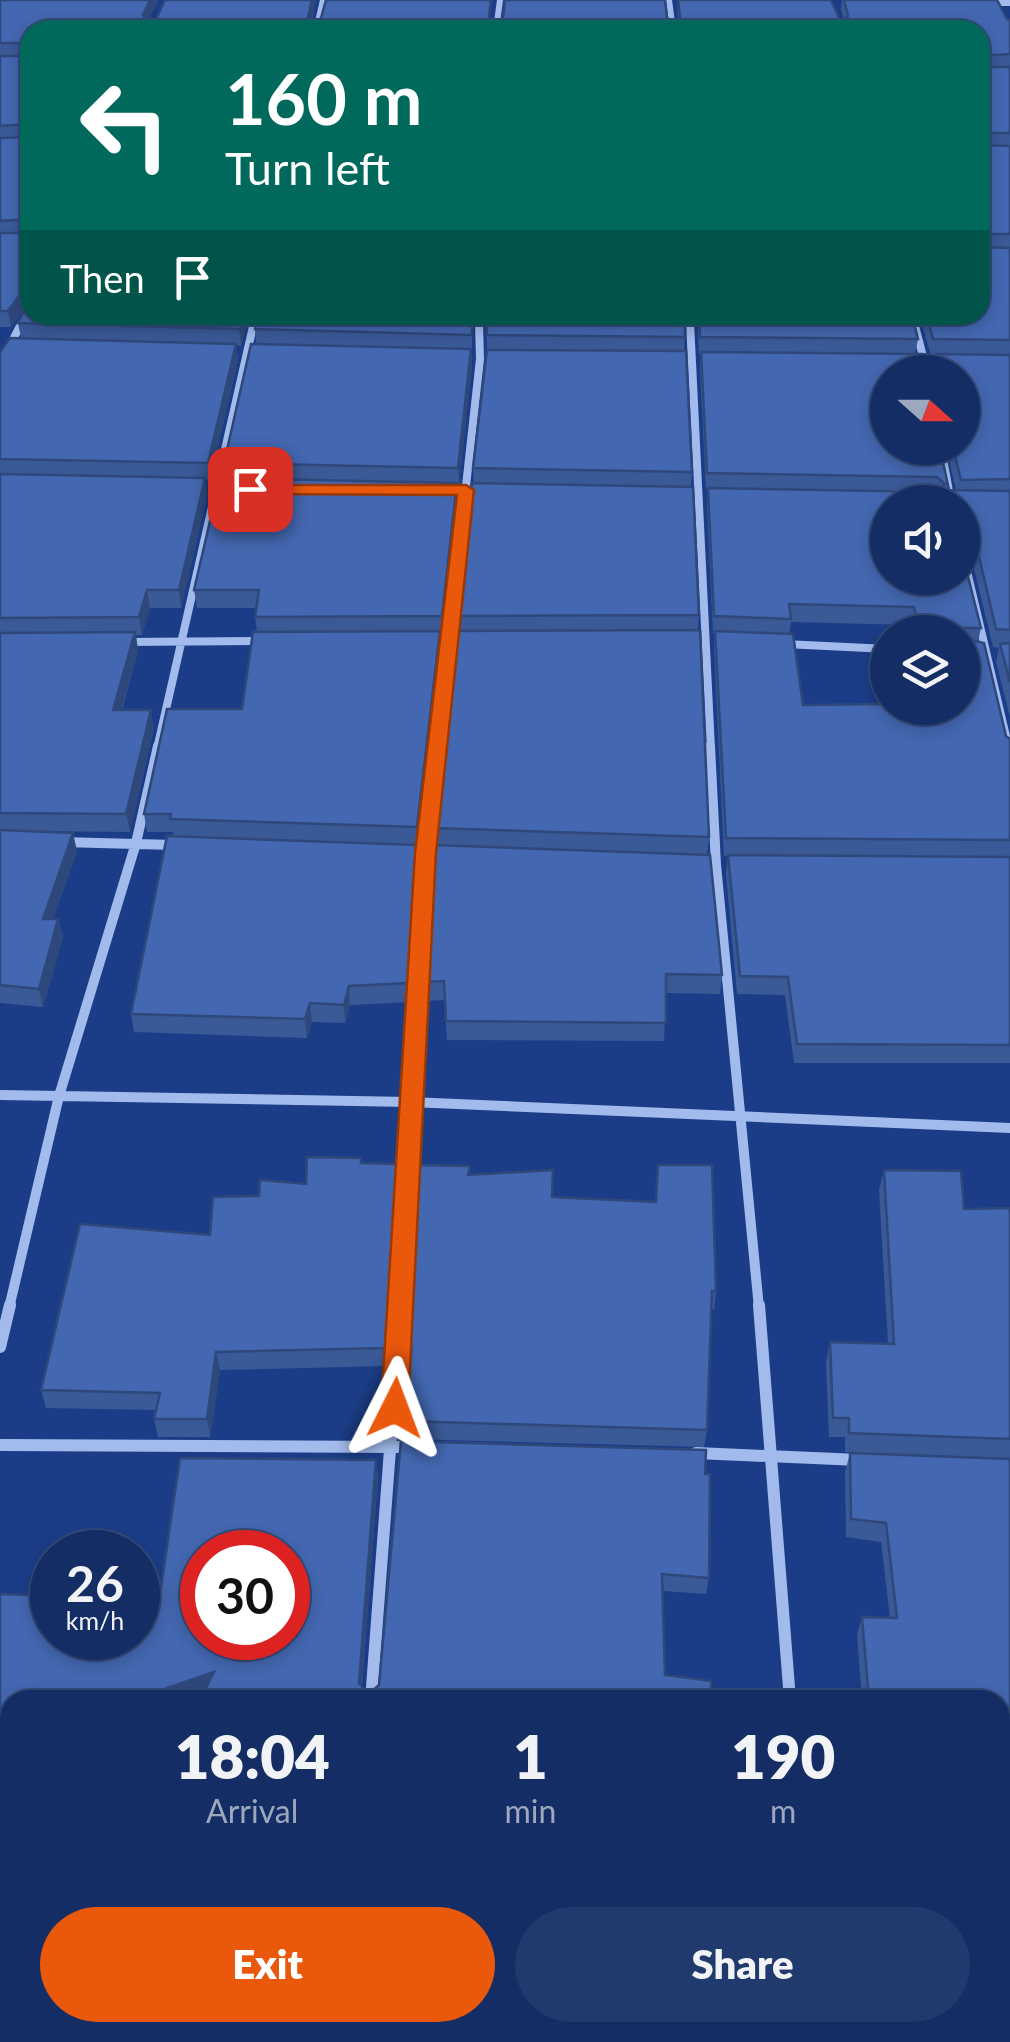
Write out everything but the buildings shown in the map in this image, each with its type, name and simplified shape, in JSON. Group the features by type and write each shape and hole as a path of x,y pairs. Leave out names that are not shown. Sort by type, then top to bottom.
{"street":[{"path":"652,2 688,3"},
{"path":"996,2 1004,17"},
{"path":"979,3 1010,3"},
{"path":"0,365 4,347 20,322"},
{"path":"0,1347 60,1096 136,844 254,325"},
{"path":"373,1690 393,1446 426,853 480,359 479,325"},
{"path":"691,325 716,865 773,1455 789,1690"},
{"path":"915,325 924,355"},
{"path":"4,347 26,348"},
{"path":"230,352 268,353"},
{"path":"461,358 500,359"},
{"path":"674,360 712,360"},
{"path":"195,488 234,488"},
{"path":"447,490 486,490"},
{"path":"680,493 719,494"},
{"path":"976,595 994,654 1010,752"},
{"path":"428,640 467,640"},
{"path":"110,642 277,641"},
{"path":"685,641 723,642"},
{"path":"778,644 870,648"},
{"path":"980,653 994,654"},
{"path":"39,841 194,845"},
{"path":"406,852 445,854"},
{"path":"696,864 736,865"},
{"path":"0,1095 410,1102 1010,1128"},
{"path":"0,1445 412,1447"},
{"path":"678,1453 872,1460"}],"route":[{"path":"250,489 466,490 426,853 395,1408"}]}
